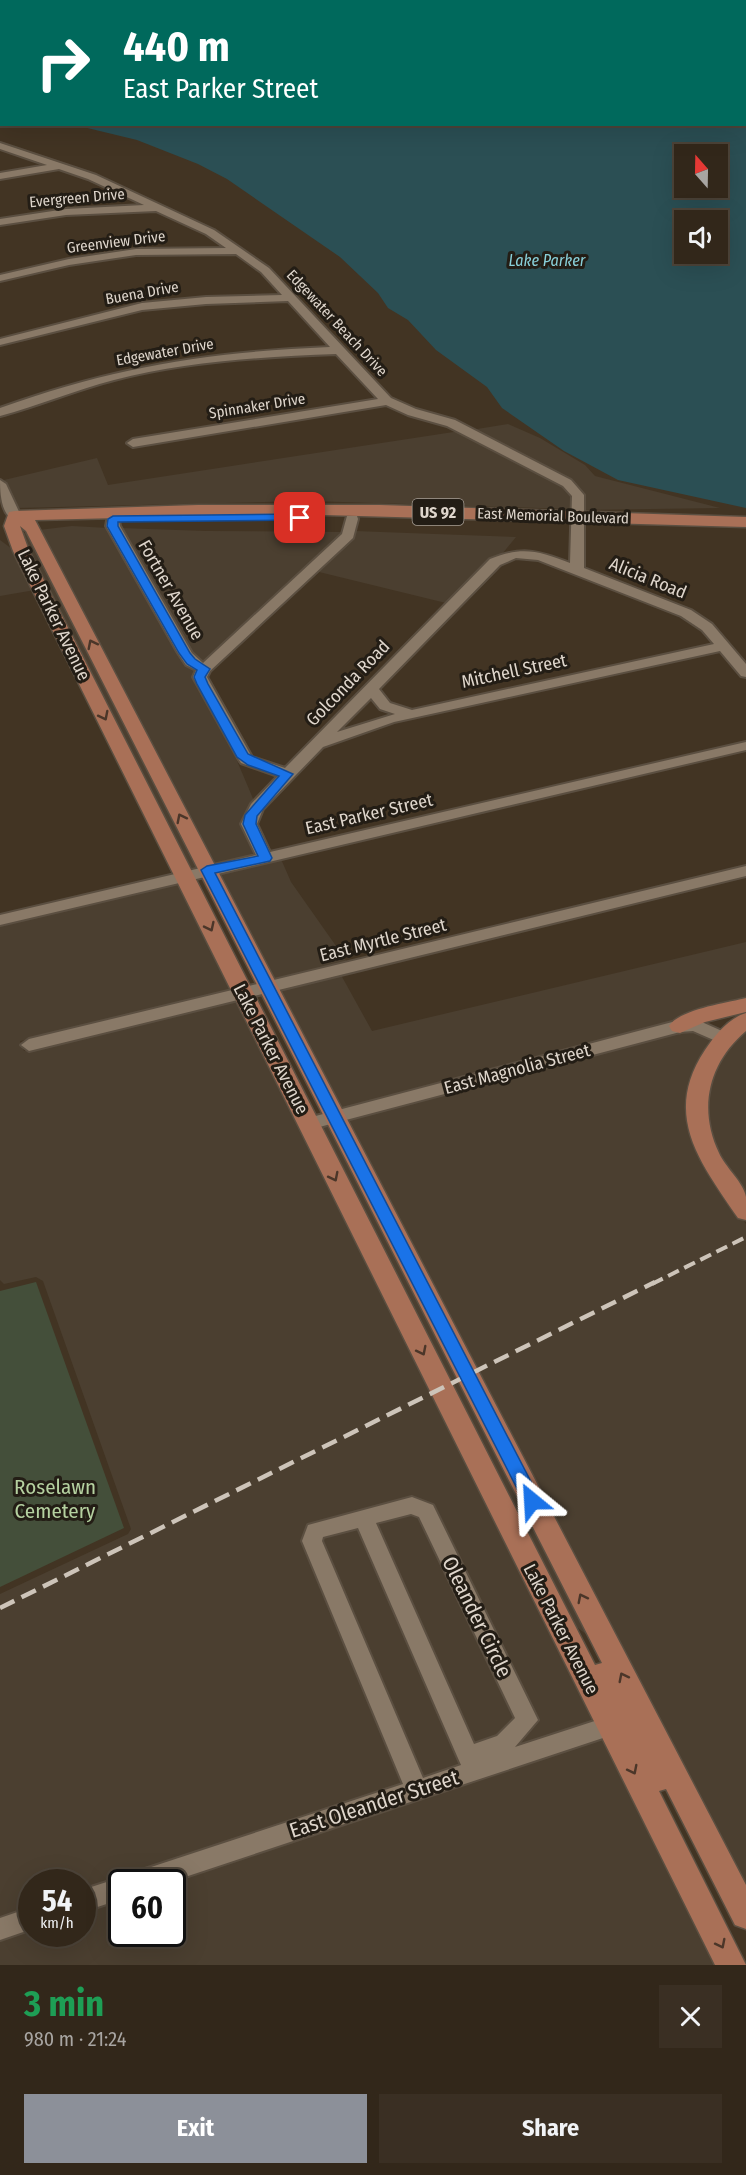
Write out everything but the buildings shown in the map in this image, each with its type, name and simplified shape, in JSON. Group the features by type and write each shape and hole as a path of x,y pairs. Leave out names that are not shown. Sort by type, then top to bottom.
{"main road":[{"name":"East Memorial Boulevard","path":"9,524 239,507 576,521 746,531"},
{"name":"East Memorial Boulevard","path":"9,524 223,517 746,522"},
{"name":"Lake Parker Avenue","path":"9,524 243,994 321,1121 642,1714 746,1916"},
{"name":"Lake Parker Avenue","path":"9,524 207,870 268,988 321,1121 558,1622 731,1965"},
{"path":"680,1026 698,1017 746,1005"},
{"path":"746,1020 724,1039 703,1068 696,1093 695,1109 707,1153 746,1212"},
{"path":"558,1622 585,1644 617,1704 642,1714"},
{"path":"610,1726 627,1731 639,1742 670,1799 706,1839"}],"street":[{"name":"Edgewater Beach Drive","path":"0,146 92,177 210,232 265,270 387,401 412,412 451,423 567,483 578,495 577,570"},
{"path":"0,176 61,166"},
{"name":"Evergreen Drive","path":"0,222 66,212 157,208"},
{"name":"Greenview Drive","path":"0,278 69,262 136,252 238,251"},
{"name":"Buena Drive","path":"0,342 152,304 212,298 292,298"},
{"name":"Edgewater Drive","path":"0,412 62,390 154,368 229,356 340,350"},
{"name":"Spinnaker Drive","path":"133,443 387,401"},
{"path":"0,484 9,524"},
{"name":"Fortner Avenue","path":"113,519 113,526 184,653 191,662 204,669"},
{"path":"287,774 252,763 243,757 200,677 204,669 348,535 352,519"},
{"name":"Alicia Road","path":"514,554 540,556 686,613 707,627 746,673"},
{"name":"Golconda Road","path":"266,858 249,824 251,815 287,774 495,562 514,554"},
{"name":"Mitchell Street","path":"316,744 413,714 722,646"},
{"path":"370,688 385,706 413,714"},
{"name":"East Parker Street","path":"0,920 184,875 746,746"},
{"name":"East Myrtle Street","path":"29,1045 746,871"},
{"name":"East Magnolia Street","path":"321,1121 680,1026 695,1025 724,1039"},
{"name":"Oleander Circle","path":"416,1789 312,1541 315,1531 412,1505 426,1511 527,1720 505,1743 471,1764"},
{"path":"363,1517 471,1764"},
{"name":"East Oleander Street","path":"178,1869 416,1789 471,1764 610,1726"},
{"path":"0,1929 18,1923"}],"shaded area":[{"path":"508,424 540,438 585,465 595,476 720,508 582,510 582,494 572,482 471,430"},
{"path":"460,431 563,485 572,495 571,509 310,501 17,508 4,480 97,458 108,485"},
{"path":"72,526 108,528 197,670 194,678 197,685 232,749 254,801 245,814 243,824 257,855 212,865 39,530"},
{"path":"120,528 343,532 202,663 196,660"},
{"path":"355,531 516,537 502,554 489,560 446,603 315,571"},
{"path":"29,532 199,867 188,869 20,533"},
{"path":"0,540 16,552 35,590 0,596"},
{"path":"281,859 291,882 348,963 272,982 216,873"},
{"path":"181,882 234,991 20,1041 24,1051 239,1001 597,1720 514,1748 534,1727 535,1717 430,1504 409,1497 312,1523 306,1529 304,1539 403,1783 148,1869 108,1869 108,1883 96,1887 96,1869 18,1869 18,1912 0,1918 0,1594 128,1534 131,1529 43,1281 36,1277 4,1284 0,1280 0,925"},
{"path":"746,942 746,999 671,1022 339,1110 277,992 341,975 372,1031"},
{"path":"746,1029 746,1200 721,1162 703,1110 720,1054"},
{"path":"694,1030 714,1040 702,1055 693,1075 707,1166 746,1224 746,1896 344,1121 678,1032"},
{"path":"331,1124 591,1638 565,1618 318,1128"},
{"path":"412,1513 420,1516 516,1718 499,1735 472,1744 374,1522"},
{"path":"358,1527 462,1765 421,1778 321,1541 323,1537"},
{"path":"606,1737 720,1965 0,1965 0,1940 18,1934 18,1947 96,1947 96,1908 108,1903 108,1947 186,1947 186,1877 420,1798 474,1783"}],"green space":[{"name":"Roselawn Cemetery","path":"36,1282 124,1528 0,1587 0,1291"}],"water":[{"name":"Lake Parker","path":"79,126 746,126 746,508 618,480 564,451 502,408 487,387 436,350 408,320 388,308 378,293 340,257 227,179 198,164 137,140"}],"railway":[{"path":"652,1284 746,1237"},
{"path":"0,1608 655,1282"}],"route":[{"path":"300,518 113,519 113,526 184,653 191,662 204,669 200,677 202,684 243,757 252,763 287,774 251,815 249,824 266,858 207,870 532,1501"}]}
